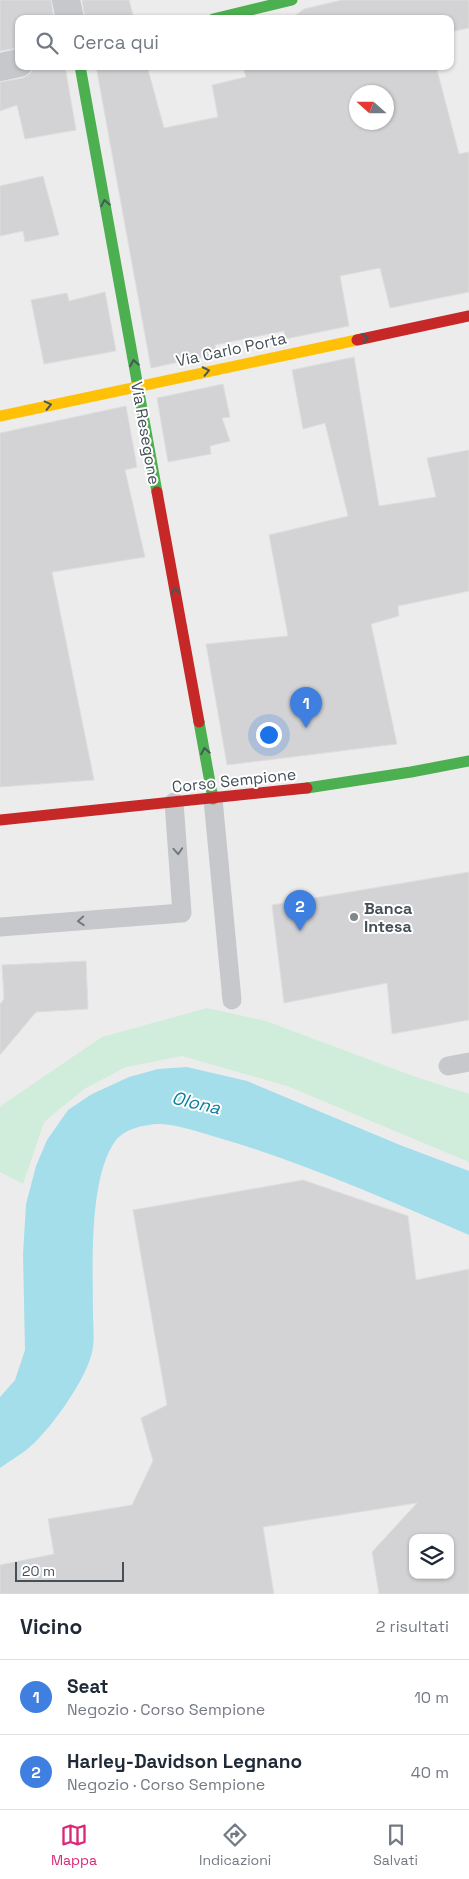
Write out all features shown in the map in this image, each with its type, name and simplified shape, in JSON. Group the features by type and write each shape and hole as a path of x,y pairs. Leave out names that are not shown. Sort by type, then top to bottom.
{"street":[{"path":"66,0 69,15"},
{"path":"230,15 292,0"},
{"path":"0,67 15,64"},
{"name":"Via Resegone","path":"81,70 213,799"},
{"name":"Via Carlo Porta","path":"0,416 138,385 469,316"},
{"name":"Corso Sempione","path":"0,820 300,789 436,768 469,761"}],"lane":[{"path":"213,799 232,1000"},
{"path":"0,927 182,913 174,802"},
{"path":"448,1066 469,1062"}],"green space":[{"path":"207,1008 266,1021 413,1076 469,1094 469,1162 287,1086 182,1056 126,1067 84,1089 44,1122 23,1184 0,1172 0,1107 2,1105 102,1037"}],"water":[{"name":"Olona","path":"187,1067 247,1081 400,1145 469,1171 469,1235 314,1170 219,1138 164,1124 146,1125 129,1130 116,1140 107,1156 96,1199 93,1249 93,1343 89,1363 83,1377 65,1406 44,1433 25,1451 0,1468 0,1397 15,1380 25,1350 23,1254 26,1204 36,1166 47,1140 68,1110 92,1094 129,1077 158,1069"}],"building":[{"path":"0,0 51,0 53,15 15,15 15,49 0,51"},
{"path":"82,0 129,0 133,15 84,15"},
{"path":"342,0 469,0 469,28 454,31 454,15 296,15 304,9"},
{"path":"32,70 66,70 76,130 25,139 17,105 0,111 0,82 23,78 30,74"},
{"path":"97,70 148,70 164,128 218,117 212,85 246,77 244,70 437,70 459,154 469,152 469,292 390,308 380,268 340,276 349,326 285,339 284,331 215,345 217,354 151,368"},
{"path":"43,176 59,235 25,242 23,231 0,236 0,186"},
{"path":"105,292 116,351 44,364 31,300 67,293 69,301"},
{"path":"354,357 379,506 436,497 427,458 469,450 469,591 398,606 399,616 371,624 397,744 227,765 206,644 288,636 269,535 348,516 325,423 303,429 292,370"},
{"path":"223,384 230,417 222,418 230,441 210,446 211,454 168,462 157,398"},
{"path":"126,406 137,467 125,470 145,557 52,572 94,780 0,787 0,433"},
{"path":"469,872 469,1020 392,1034 387,983 284,1003 272,905"},
{"path":"86,961 88,1009 36,1012 0,1055 0,1004 4,999 2,965"},
{"path":"303,1180 408,1216 416,1280 469,1269 469,1594 379,1594 372,1552 417,1503 263,1527 274,1594 0,1594 0,1565 54,1554 48,1519 132,1505 153,1461 141,1418 167,1405 133,1210"}],"traffic: fast":[{"path":"230,15 292,0"},
{"path":"81,70 157,492"},
{"path":"199,722 213,799"},
{"path":"307,788 469,761"}],"traffic: slow":[{"path":"0,416 357,340"}],"traffic: jam":[{"path":"357,340 469,316"},
{"path":"157,492 199,722"},
{"path":"0,820 307,788"}],"place":[{"name":"Seat","path":"306,728"},
{"name":"Banca Intesa","path":"354,917"},
{"name":"Harley-Davidson Legnano","path":"300,931"}]}
